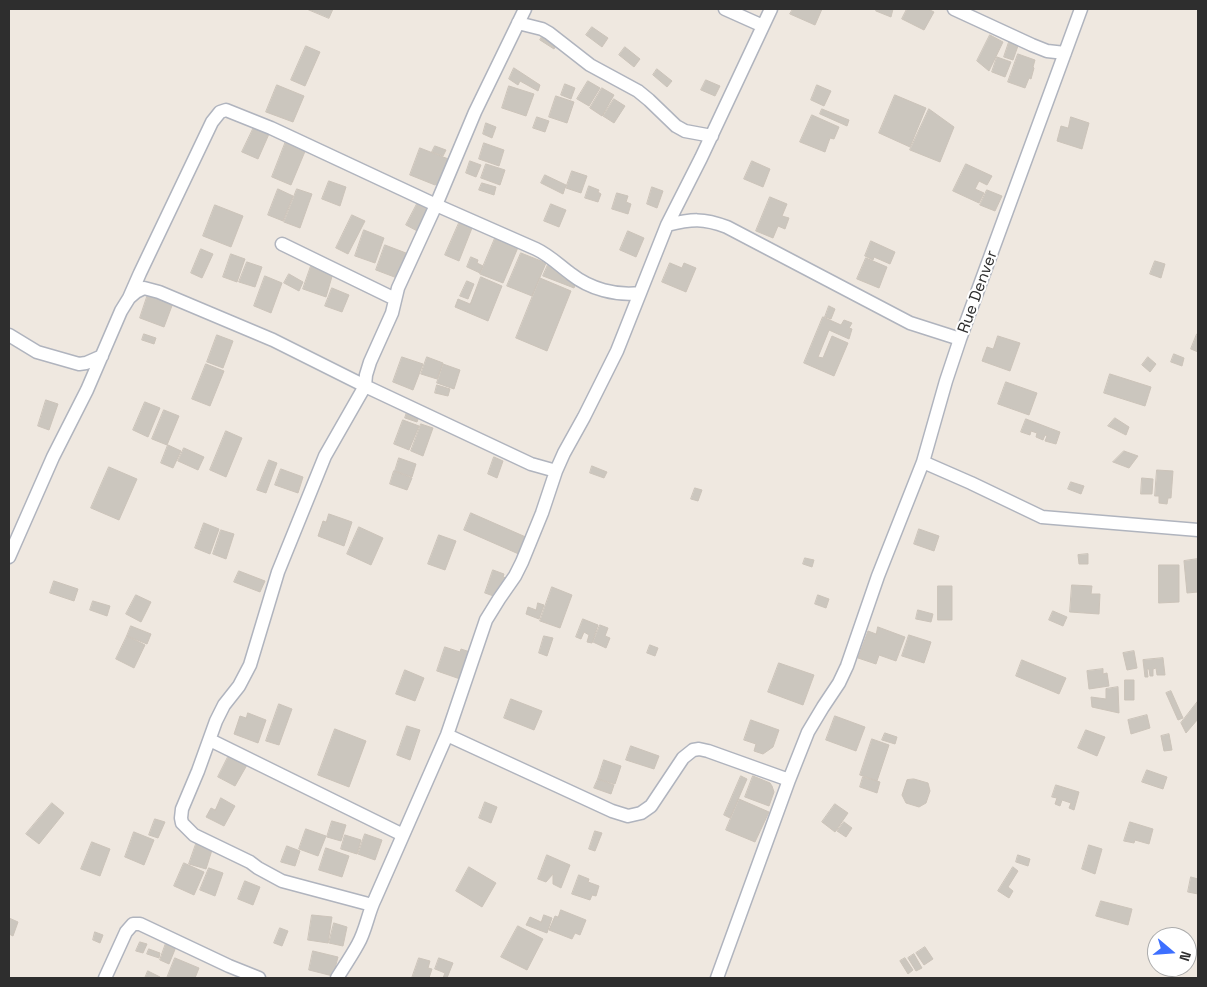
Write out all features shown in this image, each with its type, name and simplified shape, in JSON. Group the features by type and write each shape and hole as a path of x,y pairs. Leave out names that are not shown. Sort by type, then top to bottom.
{"street":[{"path":"372,905 282,881 250,862 194,835 182,823 182,809 216,721 250,665 278,572 325,456 366,386 366,375 370,362 392,313 398,288 436,205 475,112 525,9"},
{"path":"725,9 763,26"},
{"path":"338,978 358,944 372,905 447,735 486,620 522,562 564,452 584,417 616,351 667,225 712,136 772,9"},
{"path":"954,9 1047,51 1065,53"},
{"name":"Rue Denver","path":"717,978 808,732 839,683 847,666 878,576 923,462 960,339 1081,9"},
{"path":"518,23 542,29 590,65 638,91 676,126 685,131 712,136"},
{"path":"9,557 53,457 87,390 121,311 129,298 212,122 220,112 226,110 271,128 544,253 582,282 613,293 640,293"},
{"path":"667,225 697,220 713,222 728,227 910,323 960,339"},
{"path":"282,244 395,299"},
{"path":"129,298 144,288 159,292 273,340 531,464 556,471"},
{"path":"9,335 37,352 79,364 102,356"},
{"path":"923,462 1042,517 1198,530"},
{"path":"447,735 612,812 628,816 641,812 651,806 684,758 693,750 708,750 789,780"},
{"path":"210,740 403,835"},
{"path":"105,978 126,932 136,923 259,978"}],"building":[{"path":"307,9 333,9 329,18"},
{"path":"793,9 822,9 815,25 790,14"},
{"path":"877,9 893,9 891,17 876,11"},
{"path":"907,9 928,9 934,12 924,30 902,19"},
{"path":"592,27 608,38 602,47 586,35"},
{"path":"543,35 557,44 554,49 540,40"},
{"path":"990,35 1003,42 989,71 977,61"},
{"path":"1010,39 1019,43 1013,60 1004,57"},
{"path":"306,46 320,52 305,86 291,80"},
{"path":"625,47 640,59 634,67 619,55"},
{"path":"1018,54 1035,60 1031,79 1029,78 1025,88 1008,82"},
{"path":"997,57 1011,62 1005,77 992,72"},
{"path":"514,68 540,85 538,91 520,81 518,85 509,79"},
{"path":"657,69 672,81 667,87 653,75"},
{"path":"706,80 720,86 715,96 701,90"},
{"path":"588,81 600,88 589,106 577,99"},
{"path":"565,84 575,88 571,99 561,95"},
{"path":"277,85 304,96 293,122 266,112"},
{"path":"817,85 831,91 824,106 811,100"},
{"path":"509,86 534,94 526,116 502,108"},
{"path":"602,88 614,95 602,116 590,108"},
{"path":"895,95 926,108 910,147 879,133"},
{"path":"556,96 574,102 567,123 549,117"},
{"path":"614,99 625,106 614,123 603,116"},
{"path":"822,109 849,120 847,126 820,114"},
{"path":"929,109 954,127 940,162 910,150"},
{"path":"812,115 839,127 834,139 830,138 825,152 800,142"},
{"path":"537,117 549,121 545,132 533,128"},
{"path":"1071,117 1089,123 1082,149 1057,141 1061,126 1068,128"},
{"path":"486,123 496,127 492,138 483,134"},
{"path":"254,127 269,134 258,159 242,152"},
{"path":"286,141 306,149 291,185 272,177"},
{"path":"484,143 504,150 499,166 479,159"},
{"path":"435,146 446,150 443,156 432,152"},
{"path":"420,148 451,160 443,181 435,185 410,175"},
{"path":"470,161 481,165 476,177 466,173"},
{"path":"752,161 770,169 763,187 744,179"},
{"path":"486,164 505,170 500,185 481,178"},
{"path":"966,164 992,176 987,185 979,181 975,189 984,193 979,203 953,191"},
{"path":"572,171 587,176 581,193 566,188"},
{"path":"545,175 566,185 563,194 541,183"},
{"path":"329,181 346,187 340,206 322,199"},
{"path":"482,183 496,187 494,195 479,190"},
{"path":"589,186 599,190 598,192 601,194 598,202 585,198"},
{"path":"652,187 663,191 657,208 647,204"},
{"path":"278,189 293,196 283,221 268,215"},
{"path":"297,189 312,194 300,228 284,222"},
{"path":"987,190 1002,196 995,211 980,205"},
{"path":"617,193 628,196 626,202 631,204 628,214 612,209"},
{"path":"770,197 787,204 782,216 789,218 785,229 778,226 773,238 756,231"},
{"path":"417,204 432,211 421,233 406,225"},
{"path":"551,204 566,210 559,227 544,221"},
{"path":"215,205 243,216 231,247 203,236"},
{"path":"352,215 365,221 348,254 336,248"},
{"path":"459,223 472,228 459,261 445,255"},
{"path":"364,230 384,238 375,263 355,256"},
{"path":"628,231 644,238 636,257 620,250"},
{"path":"496,236 519,245 503,283 480,274"},
{"path":"871,241 895,252 890,264 874,257 873,260 865,256"},
{"path":"385,245 406,253 397,278 376,270"},
{"path":"201,249 213,254 202,278 191,273"},
{"path":"521,253 546,263 532,296 507,286"},
{"path":"231,254 245,259 237,282 223,277"},
{"path":"471,257 478,260 477,263 483,266 480,273 467,267"},
{"path":"866,258 887,267 879,288 857,279"},
{"path":"550,260 580,272 574,288 543,276"},
{"path":"1155,261 1165,264 1161,278 1150,274"},
{"path":"247,262 262,267 255,287 239,282"},
{"path":"670,263 682,268 684,263 696,268 686,292 662,282"},
{"path":"311,266 333,273 326,297 303,289"},
{"path":"289,274 303,282 299,291 284,283"},
{"path":"265,276 282,283 271,313 254,306"},
{"path":"481,277 502,286 488,321 455,307 458,299 470,304"},
{"path":"540,278 571,291 547,351 516,338"},
{"path":"467,281 474,284 468,299 460,296"},
{"path":"332,288 349,295 342,312 325,306"},
{"path":"148,294 173,303 164,327 140,318"},
{"path":"829,306 835,309 831,319 825,317"},
{"path":"823,317 841,325 844,320 852,323 849,328 852,329 849,339 829,330 818,357 823,358 832,336 848,343 834,376 804,363"},
{"path":"144,334 156,338 154,344 142,340"},
{"path":"1198,334 1198,352 1191,349"},
{"path":"217,335 233,341 223,368 207,362"},
{"path":"998,336 1020,343 1010,371 982,361 987,347 993,349"},
{"path":"1174,354 1184,358 1182,366 1171,362"},
{"path":"402,357 423,364 413,390 393,382"},
{"path":"427,357 443,363 437,379 421,374"},
{"path":"1148,357 1156,364 1150,372 1142,365"},
{"path":"206,364 224,371 210,406 192,399"},
{"path":"443,364 460,370 454,389 437,383"},
{"path":"1110,374 1151,387 1145,406 1104,393"},
{"path":"1006,382 1037,393 1029,415 998,404"},
{"path":"437,385 450,389 448,396 435,393"},
{"path":"46,400 58,404 49,430 38,426"},
{"path":"145,402 160,408 148,437 133,430"},
{"path":"408,409 420,414 417,422 405,418"},
{"path":"164,410 179,416 167,445 152,439"},
{"path":"1115,418 1129,427 1126,435 1108,426"},
{"path":"1026,419 1060,432 1056,444 1045,441 1047,436 1045,435 1043,440 1036,437 1037,433 1031,431 1030,435 1021,432"},
{"path":"403,420 419,426 409,450 394,444"},
{"path":"421,424 433,428 423,456 411,451"},
{"path":"226,431 242,438 226,477 210,470"},
{"path":"168,445 181,451 173,468 161,463"},
{"path":"184,448 204,457 198,470 178,461"},
{"path":"1124,451 1138,456 1129,468 1113,462"},
{"path":"494,457 503,461 497,478 488,474"},
{"path":"399,458 416,464 412,477 395,471"},
{"path":"269,460 277,463 266,493 257,490"},
{"path":"592,466 607,472 604,478 590,473"},
{"path":"109,467 137,479 119,520 91,508"},
{"path":"281,469 303,477 298,493 275,485"},
{"path":"1157,470 1173,471 1171,498 1168,498 1167,504 1159,503 1159,496 1155,496"},
{"path":"394,471 412,478 407,490 390,484"},
{"path":"1142,478 1153,479 1152,494 1141,494"},
{"path":"1071,482 1084,486 1081,494 1068,489"},
{"path":"695,488 702,490 698,501 691,499"},
{"path":"471,513 528,538 521,555 464,530"},
{"path":"329,514 352,522 344,546 318,536 323,521 326,522"},
{"path":"204,523 219,529 210,554 195,548"},
{"path":"359,527 383,538 371,565 347,554"},
{"path":"919,529 939,536 934,551 914,544"},
{"path":"221,530 234,534 226,559 213,554"},
{"path":"439,535 456,541 445,570 428,564"},
{"path":"1088,554 1088,564 1079,564 1078,555"},
{"path":"805,558 814,560 812,567 803,564"},
{"path":"1198,559 1198,592 1187,593 1184,561"},
{"path":"1159,565 1179,565 1179,602 1159,603"},
{"path":"493,570 504,574 503,577 509,579 502,599 485,593"},
{"path":"239,571 265,581 260,592 234,582"},
{"path":"54,581 78,589 74,601 50,593"},
{"path":"1072,585 1092,586 1091,594 1100,594 1099,614 1070,612"},
{"path":"938,586 952,586 952,620 938,620"},
{"path":"552,587 572,595 560,628 540,621"},
{"path":"136,595 151,602 141,622 126,614"},
{"path":"818,595 829,599 826,608 815,604"},
{"path":"93,601 110,606 107,616 90,610"},
{"path":"538,603 544,605 539,619 526,614 528,607 536,610"},
{"path":"918,610 933,614 931,622 916,619"},
{"path":"1053,611 1067,617 1063,626 1049,620"},
{"path":"583,619 598,625 592,643 587,642 589,635 584,632 581,639 576,637"},
{"path":"600,625 608,628 605,636 610,638 606,648 593,642"},
{"path":"131,626 151,634 147,644 127,636"},
{"path":"878,627 905,637 896,661 879,655 876,664 858,658 868,631 876,634"},
{"path":"909,635 931,642 924,663 902,656"},
{"path":"127,636 145,645 134,668 116,659"},
{"path":"544,636 553,638 547,656 539,653"},
{"path":"650,645 658,648 655,656 647,653"},
{"path":"445,647 460,652 461,649 473,653 463,680 437,671"},
{"path":"1134,651 1137,668 1127,670 1123,653"},
{"path":"1163,658 1165,675 1157,675 1156,668 1153,669 1153,676 1150,676 1149,669 1147,669 1148,677 1145,677 1143,660"},
{"path":"1022,660 1066,678 1059,694 1016,676"},
{"path":"779,663 814,675 803,705 768,692"},
{"path":"1103,669 1103,674 1107,673 1109,686 1089,689 1087,671"},
{"path":"405,670 424,678 415,701 396,694"},
{"path":"1125,680 1134,680 1134,700 1125,700"},
{"path":"1118,687 1119,713 1092,707 1091,697 1106,699 1106,689"},
{"path":"1171,691 1183,718 1178,720 1166,693"},
{"path":"511,699 542,711 534,730 504,718"},
{"path":"1198,701 1198,719 1186,733 1181,723"},
{"path":"279,704 292,709 279,745 266,741"},
{"path":"248,713 266,720 258,743 234,734 240,716 246,718"},
{"path":"1147,715 1150,728 1131,734 1128,720"},
{"path":"835,716 865,727 856,751 826,740"},
{"path":"751,720 779,730 773,747 763,754 754,751 756,744 744,740"},
{"path":"407,726 420,730 410,760 397,755"},
{"path":"335,729 366,741 349,787 318,775"},
{"path":"1086,730 1105,737 1097,756 1078,748"},
{"path":"885,733 897,737 895,744 882,740"},
{"path":"1169,734 1172,750 1164,751 1161,736"},
{"path":"872,739 889,745 877,781 860,775"},
{"path":"631,746 659,756 654,769 626,760"},
{"path":"229,755 247,765 235,786 218,777"},
{"path":"604,760 621,766 615,784 598,779"},
{"path":"1147,770 1167,777 1163,789 1142,782"},
{"path":"741,776 747,779 730,818 724,815"},
{"path":"753,776 770,783 772,786 774,792 769,806 745,797"},
{"path":"863,777 880,782 877,793 860,787"},
{"path":"598,779 614,785 611,794 594,788"},
{"path":"914,779 928,783 930,791 926,803 919,807 906,803 902,795 907,780"},
{"path":"1056,785 1079,792 1074,810 1069,808 1071,803 1062,800 1060,806 1055,804 1057,798 1052,797"},
{"path":"221,798 235,806 224,826 206,817 211,808 215,810"},
{"path":"739,799 769,812 755,842 726,830"},
{"path":"485,802 497,807 491,823 479,818"},
{"path":"52,803 64,813 39,844 26,834"},
{"path":"835,804 848,813 835,832 822,822"},
{"path":"155,819 165,822 158,838 149,835"},
{"path":"332,821 346,825 341,841 327,837"},
{"path":"844,822 852,828 846,837 837,831"},
{"path":"1130,822 1153,829 1149,844 1135,840 1134,843 1124,841"},
{"path":"306,829 326,836 318,856 299,849"},
{"path":"595,831 602,833 595,851 589,849"},
{"path":"134,832 154,840 144,865 125,857"},
{"path":"365,834 382,840 375,860 358,854"},
{"path":"345,835 361,840 357,854 341,849"},
{"path":"92,842 110,849 100,876 81,869"},
{"path":"196,844 212,850 206,869 189,864"},
{"path":"1089,845 1102,849 1095,874 1082,869"},
{"path":"287,846 300,851 295,866 281,862"},
{"path":"326,848 349,856 342,877 319,870"},
{"path":"547,855 570,865 561,888 553,884 553,874 546,882 538,879"},
{"path":"1018,855 1030,859 1028,866 1016,862"},
{"path":"184,863 204,872 194,895 174,886"},
{"path":"469,867 496,883 482,907 456,891"},
{"path":"1013,867 1018,871 1008,887 1013,891 1009,898 998,891"},
{"path":"209,868 223,873 215,896 200,890"},
{"path":"579,875 589,879 588,882 599,886 596,896 592,895 590,900 572,894"},
{"path":"1191,877 1198,879 1198,894 1188,892"},
{"path":"245,881 260,887 253,905 238,899"},
{"path":"1101,901 1132,909 1128,925 1096,916"},
{"path":"561,910 586,920 580,935 575,933 572,939 549,930 555,916 558,917"},
{"path":"312,915 332,917 328,943 308,940"},
{"path":"544,915 552,918 547,933 526,925 530,917 541,922"},
{"path":"9,918 18,922 13,936 9,934"},
{"path":"334,923 347,927 343,946 329,943"},
{"path":"518,926 543,939 527,970 501,957"},
{"path":"280,928 288,931 282,946 274,943"},
{"path":"95,932 103,935 100,943 93,940"},
{"path":"140,942 147,944 143,953 136,951"},
{"path":"166,943 176,947 169,964 160,960"},
{"path":"925,947 933,959 924,965 916,953"},
{"path":"149,949 160,953 159,958 147,954"},
{"path":"313,951 338,957 333,976 309,970"},
{"path":"914,954 922,968 916,971 908,958"},
{"path":"175,958 199,968 195,978 167,978"},
{"path":"419,958 430,961 428,968 432,969 429,978 412,978"},
{"path":"439,958 453,963 447,978 443,978 445,973 435,969"},
{"path":"905,958 913,970 908,974 900,961"},
{"path":"148,971 160,977 160,978 145,978"}]}
